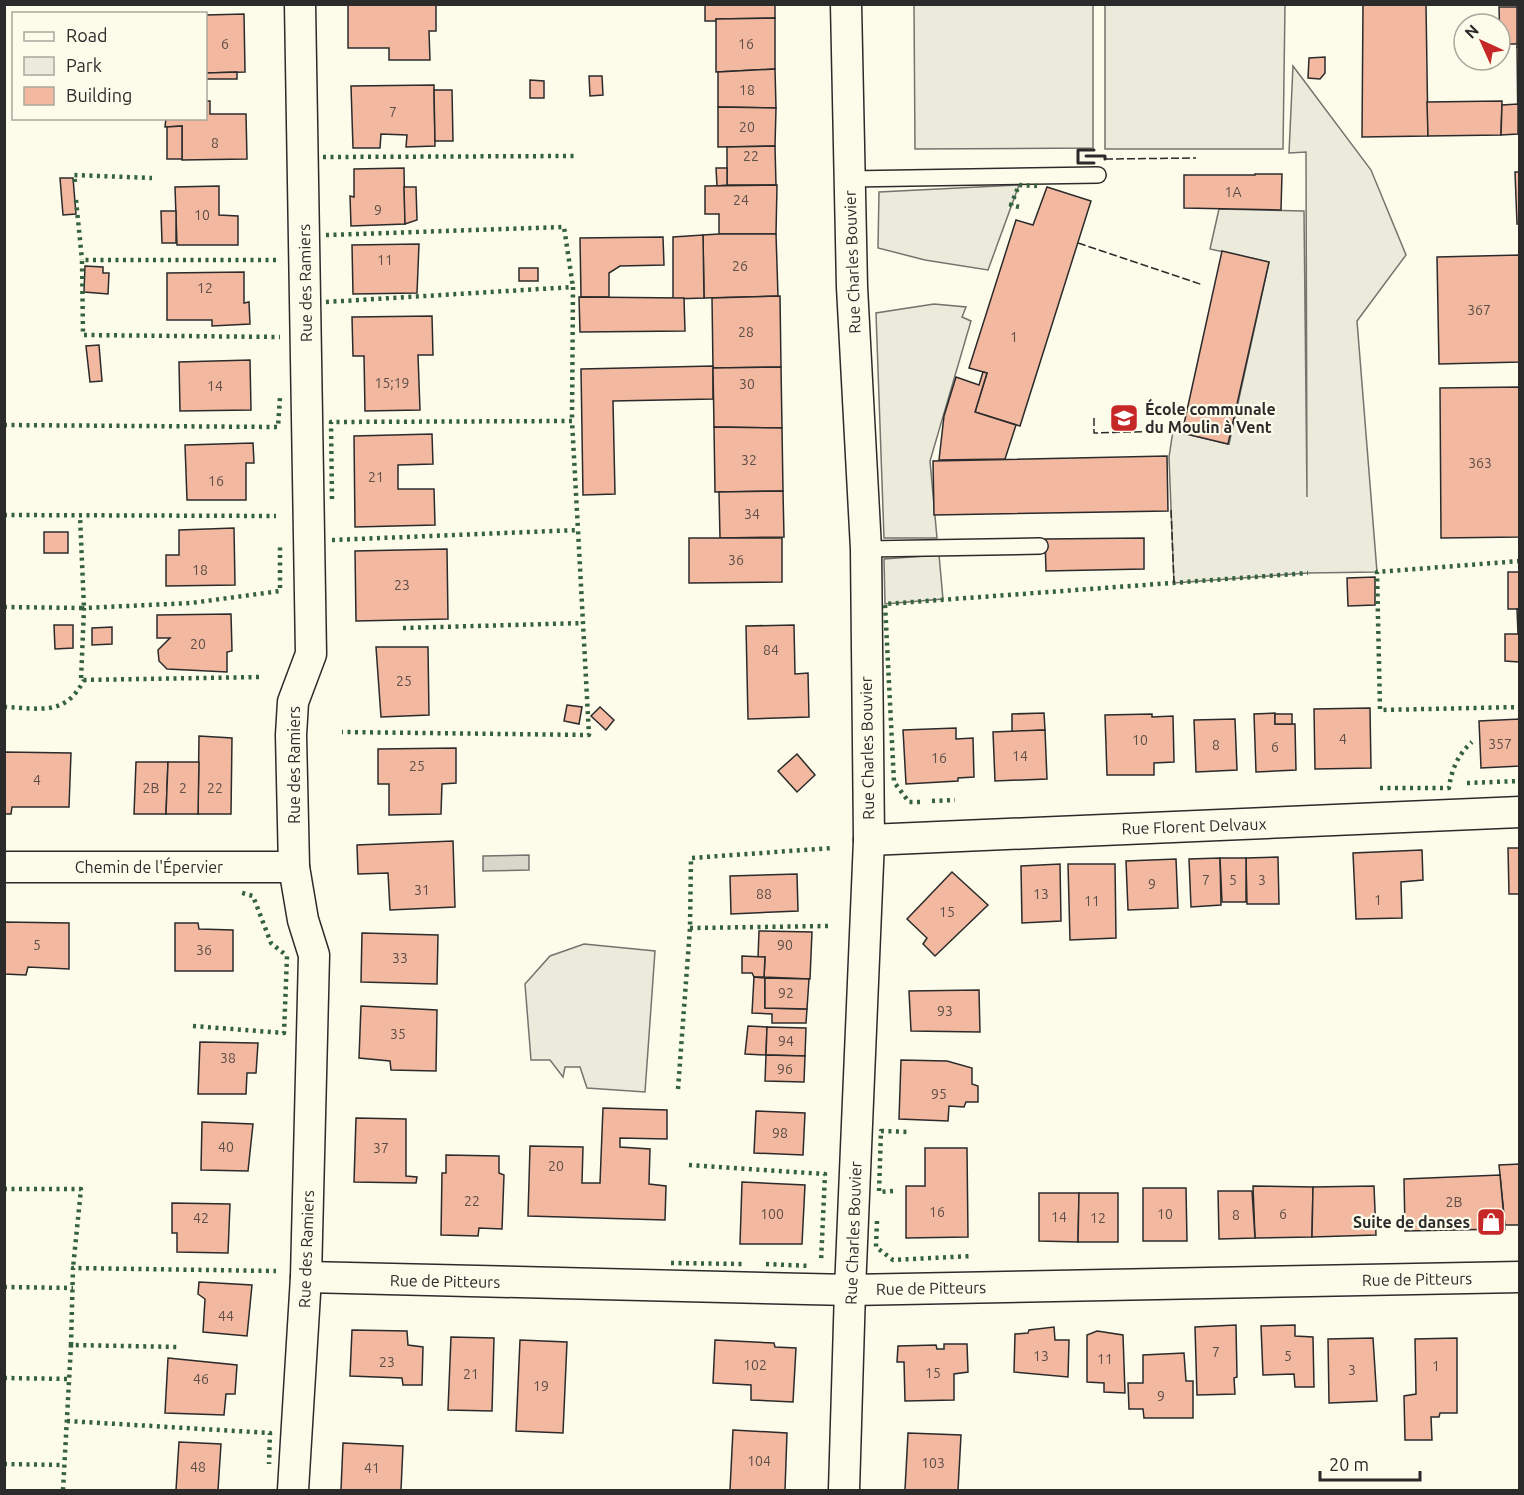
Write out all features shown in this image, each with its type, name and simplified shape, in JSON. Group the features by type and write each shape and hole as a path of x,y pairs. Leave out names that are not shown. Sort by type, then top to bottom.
{"street":[{"name":"Rue des Ramiers","path":"293,1491 306,1277 314,955 303,920 294,867 291,735 293,702 310,654 300,4"},
{"name":"Rue Charles Bouvier","path":"844,1491 869,840 866,549 853,322 846,4"},
{"name":"Rue Florent Delvaux","path":"869,840 1520,812"},
{"name":"Chemin de l'Épervier","path":"4,867 294,867"},
{"name":"Rue de Pitteurs","path":"306,1277 850,1290 1520,1277"}],"lane":[{"path":"849,179 1098,176"},
{"path":"866,549 1040,546"}],"green space":[{"path":"914,5 1093,5 1093,148 915,149"},
{"path":"1105,5 1285,5 1283,149 1105,149"},
{"path":"1293,66 1371,170 1406,255 1357,321 1377,572 1308,573 1174,583 1169,457 1173,431 1229,444 1269,262 1210,249 1219,209 1304,211 1307,497 1306,152 1289,153"},
{"path":"1019,185 988,270 925,260 878,248 879,192"},
{"path":"934,304 966,307 962,317 971,321 930,461 937,538 884,538 876,313"},
{"path":"939,555 943,599 885,604 884,559"},
{"path":"584,944 655,951 645,1092 587,1088 580,1067 565,1067 563,1077 550,1060 531,1060 525,984 550,956"}],"shaded area":[{"path":"529,855 529,870 483,871 483,856"}],"building":[{"path":"348,4 436,4 436,31 429,31 430,60 389,60 389,48 348,48"},
{"path":"705,4 775,4 775,18 705,21"},
{"path":"1363,4 1426,4 1428,136 1362,137"},
{"path":"1517,4 1520,4 1520,47 1517,47"},
{"path":"1499,7 1517,7 1517,44 1512,44 1512,12 1499,12"},
{"path":"244,14 245,72 207,73 207,15"},
{"path":"775,18 775,69 716,72 716,19"},
{"path":"1517,47 1520,47 1520,134 1518,134"},
{"path":"1325,57 1325,73 1320,79 1308,78 1309,58"},
{"path":"775,69 776,108 718,107 718,72"},
{"path":"237,72 237,79 207,79 207,73"},
{"path":"589,76 602,76 603,95 590,96"},
{"path":"530,80 544,81 544,98 530,98"},
{"path":"434,85 435,146 406,147 407,135 381,134 380,148 353,148 351,86"},
{"path":"434,90 452,90 453,141 435,141"},
{"path":"207,101 210,101 210,114 246,114 247,159 182,160 182,126 165,127 166,120 207,120"},
{"path":"1502,101 1501,135 1428,136 1427,102"},
{"path":"1518,104 1518,134 1501,135 1502,105"},
{"path":"718,107 776,108 775,146 718,147"},
{"path":"182,126 182,159 167,159 167,127"},
{"path":"775,146 776,185 727,185 727,147"},
{"path":"404,168 405,224 351,226 350,196 354,197 354,169"},
{"path":"716,168 727,168 727,185 717,186"},
{"path":"1515,172 1520,172 1520,224 1517,224"},
{"path":"1282,174 1281,210 1184,208 1184,175"},
{"path":"60,178 73,178 76,214 63,215"},
{"path":"777,185 776,234 719,234 719,214 705,214 705,186"},
{"path":"219,186 219,215 238,216 238,245 177,245 175,187"},
{"path":"404,187 416,187 417,220 405,224"},
{"path":"1047,187 1091,201 1020,426 975,412 987,373 969,368 1016,220 1033,225"},
{"path":"161,211 176,211 176,243 162,243"},
{"path":"776,234 778,296 704,298 703,235"},
{"path":"703,235 704,298 673,299 673,237"},
{"path":"663,237 664,265 620,266 609,273 609,297 581,297 580,238"},
{"path":"419,244 417,293 353,294 352,245"},
{"path":"1222,251 1269,262 1228,444 1182,433"},
{"path":"1520,255 1520,362 1439,364 1437,257"},
{"path":"85,266 103,267 103,273 109,273 108,294 84,292"},
{"path":"519,268 538,268 538,281 519,281"},
{"path":"244,272 244,303 249,302 250,324 212,326 212,320 167,320 167,273"},
{"path":"780,296 781,367 713,368 712,298"},
{"path":"579,297 684,298 685,331 580,332"},
{"path":"432,316 433,355 418,355 420,410 365,411 364,356 353,356 352,317"},
{"path":"99,345 102,381 90,382 86,346"},
{"path":"250,360 251,410 180,411 179,362"},
{"path":"713,366 713,399 613,401 615,494 583,495 581,369"},
{"path":"781,367 782,428 714,427 713,368"},
{"path":"983,372 987,373 975,412 1016,425 1005,459 939,460 944,416 956,377 979,385"},
{"path":"1520,387 1520,537 1441,538 1440,388"},
{"path":"714,427 782,428 783,491 715,492"},
{"path":"432,434 433,464 398,465 398,489 434,489 435,525 355,527 354,436"},
{"path":"253,443 254,463 246,463 246,500 187,500 185,445"},
{"path":"1167,456 1168,511 934,515 933,461"},
{"path":"783,491 784,537 720,538 719,492"},
{"path":"234,528 235,585 166,586 166,555 179,555 179,530"},
{"path":"44,532 68,532 68,553 44,553"},
{"path":"689,538 782,538 782,582 689,583"},
{"path":"1144,538 1144,569 1046,571 1045,539"},
{"path":"447,549 448,619 356,621 355,551"},
{"path":"1508,572 1520,572 1520,609 1508,609"},
{"path":"1375,577 1375,605 1348,606 1347,578"},
{"path":"1517,609 1520,609 1519,682 1519,662 1505,661 1505,634 1518,634"},
{"path":"231,614 232,651 227,652 227,672 167,669 159,661 158,650 170,638 157,638 157,615"},
{"path":"54,625 73,625 73,648 55,649"},
{"path":"794,625 795,674 808,673 809,717 748,719 746,626"},
{"path":"112,627 112,644 92,645 92,628"},
{"path":"376,647 428,647 429,715 381,717"},
{"path":"567,705 582,707 579,724 564,721"},
{"path":"600,707 614,720 606,730 591,716"},
{"path":"1370,708 1371,768 1315,769 1314,709"},
{"path":"1044,713 1045,730 1012,732 1012,714"},
{"path":"1275,713 1275,724 1295,724 1296,770 1256,772 1254,714"},
{"path":"1152,714 1152,717 1173,716 1174,762 1154,763 1154,775 1107,775 1105,715"},
{"path":"1275,714 1292,714 1292,724 1275,724"},
{"path":"1235,719 1237,770 1196,772 1194,720"},
{"path":"1520,719 1520,766 1481,768 1479,721"},
{"path":"956,728 956,739 973,738 974,777 958,778 958,781 906,784 903,730"},
{"path":"1045,730 1047,779 995,781 993,732"},
{"path":"199,736 232,738 231,814 198,814"},
{"path":"456,748 456,783 442,784 441,814 389,815 389,784 378,784 378,749"},
{"path":"4,752 71,753 69,807 12,807 11,814 4,814"},
{"path":"797,754 815,775 797,792 778,771"},
{"path":"136,762 168,762 166,814 134,814"},
{"path":"168,762 199,762 198,814 166,814"},
{"path":"453,841 455,907 390,910 388,873 358,874 357,845"},
{"path":"1508,848 1520,848 1520,894 1509,894"},
{"path":"1422,850 1423,880 1401,882 1402,918 1356,919 1353,853"},
{"path":"1278,857 1279,904 1247,904 1246,858"},
{"path":"1220,858 1221,905 1191,907 1189,859"},
{"path":"1220,858 1246,858 1246,902 1222,902"},
{"path":"1176,859 1178,908 1128,910 1126,861"},
{"path":"1060,864 1061,921 1022,923 1021,866"},
{"path":"1068,864 1115,864 1116,938 1070,940"},
{"path":"952,872 988,905 935,956 923,944 927,938 907,919"},
{"path":"797,874 798,911 731,914 730,876"},
{"path":"4,922 69,923 69,969 28,967 26,975 4,974"},
{"path":"175,923 198,923 199,929 233,930 233,971 175,971"},
{"path":"759,931 812,932 810,979 764,977 765,957 758,958"},
{"path":"362,933 438,935 437,984 361,982"},
{"path":"742,956 765,957 764,977 742,973"},
{"path":"754,977 765,978 765,1008 807,1009 806,1023 772,1023 772,1014 752,1013"},
{"path":"765,978 809,979 807,1009 765,1008"},
{"path":"979,990 980,1032 911,1031 909,991"},
{"path":"361,1006 437,1010 436,1071 391,1070 390,1061 359,1058"},
{"path":"748,1026 767,1027 766,1055 745,1054"},
{"path":"767,1027 806,1028 805,1056 766,1055"},
{"path":"200,1042 258,1043 256,1073 247,1073 246,1094 198,1094"},
{"path":"766,1055 805,1056 804,1082 765,1081"},
{"path":"901,1060 947,1061 972,1068 972,1084 978,1086 978,1102 966,1102 964,1107 949,1106 948,1121 899,1119"},
{"path":"603,1108 667,1110 667,1139 620,1138 620,1147 650,1149 649,1184 666,1186 665,1220 528,1216 530,1146 583,1147 582,1183 600,1183"},
{"path":"756,1111 805,1113 803,1155 754,1153"},
{"path":"356,1118 406,1119 406,1176 417,1177 416,1183 354,1182"},
{"path":"202,1122 253,1124 248,1171 201,1170"},
{"path":"925,1148 967,1148 968,1237 906,1238 906,1186 925,1186"},
{"path":"446,1155 499,1156 499,1173 504,1175 502,1229 479,1228 478,1236 441,1235 442,1173 446,1173"},
{"path":"1520,1164 1520,1225 1505,1225 1499,1165"},
{"path":"1500,1175 1505,1229 1405,1231 1404,1179"},
{"path":"742,1182 805,1185 802,1244 740,1244"},
{"path":"1253,1186 1313,1187 1312,1237 1255,1238"},
{"path":"1374,1186 1376,1235 1312,1237 1313,1187"},
{"path":"1143,1188 1186,1188 1187,1241 1143,1241"},
{"path":"1218,1191 1252,1191 1255,1238 1219,1239"},
{"path":"1039,1193 1079,1193 1078,1242 1039,1241"},
{"path":"1079,1193 1118,1193 1118,1242 1078,1242"},
{"path":"172,1203 230,1204 228,1253 177,1252 177,1233 172,1233"},
{"path":"199,1282 252,1285 247,1336 203,1332 205,1299 198,1294"},
{"path":"1236,1325 1235,1394 1197,1395 1195,1327"},
{"path":"1295,1325 1295,1336 1313,1337 1314,1387 1295,1387 1294,1374 1263,1375 1261,1326"},
{"path":"1054,1327 1055,1340 1069,1340 1068,1377 1014,1372 1015,1334"},
{"path":"352,1330 407,1331 408,1345 423,1347 422,1385 403,1385 402,1378 350,1376"},
{"path":"1097,1331 1123,1335 1125,1393 1104,1392 1104,1383 1087,1382 1087,1335"},
{"path":"451,1337 494,1338 492,1411 448,1410"},
{"path":"1373,1338 1377,1401 1329,1403 1328,1339"},
{"path":"1457,1338 1457,1413 1440,1413 1439,1417 1431,1417 1432,1440 1405,1440 1404,1396 1416,1394 1415,1339"},
{"path":"520,1340 567,1342 563,1433 516,1431"},
{"path":"715,1340 774,1343 775,1347 796,1348 793,1402 751,1400 751,1385 713,1383"},
{"path":"944,1344 967,1344 968,1372 954,1374 954,1400 905,1401 904,1362 897,1362 898,1346 936,1345 937,1349 944,1349"},
{"path":"1184,1353 1186,1381 1193,1381 1193,1418 1144,1418 1143,1409 1129,1409 1128,1383 1143,1383 1143,1355"},
{"path":"168,1358 237,1365 235,1394 226,1394 224,1415 165,1413"},
{"path":"733,1430 787,1433 785,1490 730,1490"},
{"path":"908,1433 961,1435 958,1490 905,1490"},
{"path":"179,1442 221,1444 218,1490 176,1490"},
{"path":"343,1443 403,1446 401,1490 341,1490"}],"hedge":[{"path":"323,157 574,156"},
{"path":"75,182 74,175 152,178"},
{"path":"1019,207 1011,205 1019,185 1037,186"},
{"path":"76,200 82,260"},
{"path":"326,235 564,227 573,287"},
{"path":"276,260 82,260 83,335 280,337"},
{"path":"326,302 573,287 572,421"},
{"path":"4,425 278,427 280,397"},
{"path":"332,499 331,422 572,421 578,530"},
{"path":"4,515 276,516"},
{"path":"4,607 84,608 80,516"},
{"path":"332,540 578,530 589,735 342,732"},
{"path":"259,677 81,680 84,608 191,603 280,591 280,545"},
{"path":"1520,561 1377,572 1380,710 1520,707"},
{"path":"920,802 909,802 894,782 885,604 1308,573"},
{"path":"403,628 583,623"},
{"path":"4,707 40,709 60,705 77,692 84,680"},
{"path":"1380,788 1449,788 1456,763 1472,742"},
{"path":"1467,783 1520,781"},
{"path":"932,801 955,800"},
{"path":"678,1089 690,928 691,858 832,848"},
{"path":"193,1026 284,1033 287,956 271,943 253,896 239,892"},
{"path":"690,928 828,926"},
{"path":"893,1191 879,1192 881,1131 910,1132"},
{"path":"689,1165 825,1174 821,1262"},
{"path":"4,1189 81,1189 73,1268"},
{"path":"877,1221 876,1247 893,1260 971,1256"},
{"path":"671,1263 743,1264"},
{"path":"766,1264 810,1266"},
{"path":"71,1345 73,1268 276,1271"},
{"path":"4,1287 73,1288"},
{"path":"63,1490 71,1345 179,1347"},
{"path":"4,1378 69,1379"},
{"path":"67,1421 270,1433 269,1464"},
{"path":"4,1464 64,1465"}],"fence":[{"path":"1105,159 1196,158"},
{"path":"1078,243 1203,285"},
{"path":"1094,418 1094,433 1173,431"},
{"path":"1171,510 1174,583"}],"wall":[{"path":"1094,150 1078,150 1078,163 1094,163"},
{"path":"1086,156 1105,156 1105,159"}],"place":[{"name":"École communale du Moulin à Vent","path":"1124,418"},
{"name":"Suite de danses","path":"1491,1222"}]}
